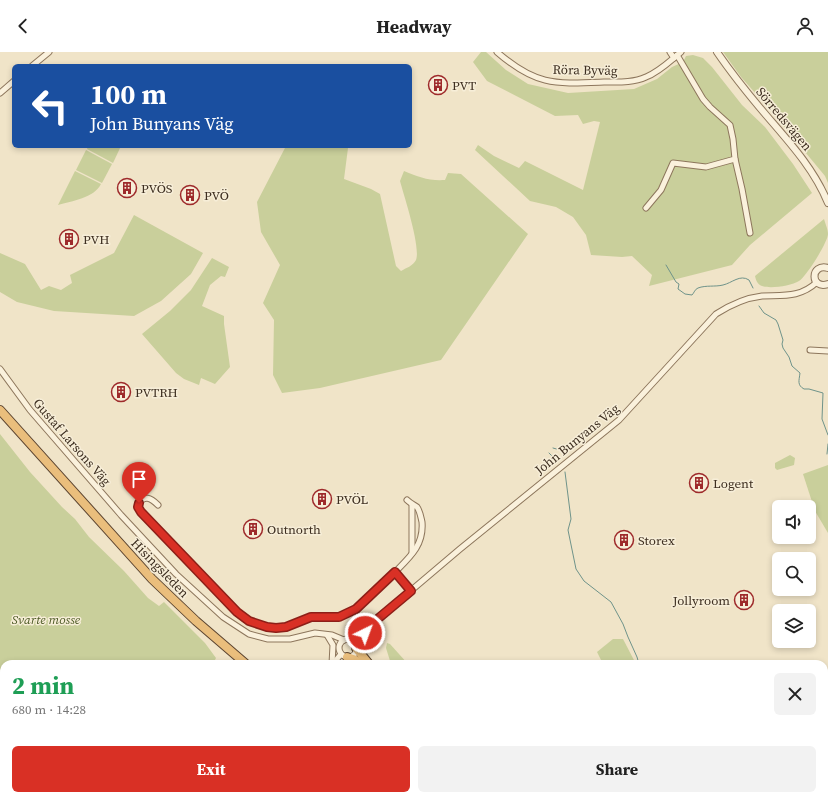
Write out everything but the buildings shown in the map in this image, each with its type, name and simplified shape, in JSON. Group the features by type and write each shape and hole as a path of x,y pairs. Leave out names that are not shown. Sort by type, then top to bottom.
{"highway":[{"name":"Hisingsleden","path":"0,410 152,579 196,621 241,660"},
{"name":"Hisingsleden","path":"0,417 145,580 192,625 233,660"},
{"path":"356,647 366,660"},
{"path":"342,653 356,660"}],"street":[{"path":"34,64 49,52"},
{"name":"Röra Byväg","path":"497,52 515,67 529,75 549,82 569,83 624,82 635,80 652,75 677,55"},
{"path":"670,52 677,55 703,99 730,125 734,139 735,160 750,233"},
{"name":"Sörredsvägen","path":"717,52 734,77 806,162 819,183 828,203"},
{"path":"0,93 12,83"},
{"path":"646,208 661,190 673,163 706,167 735,160"},
{"path":"828,268 821,267 816,271 815,278 817,282 823,286 828,284"},
{"name":"John Bunyans Väg","path":"347,639 368,627 531,491 619,420 716,314 738,302 761,296 782,297 792,295 808,289 817,282"},
{"path":"810,350 828,351"},
{"name":"Gustaf Larsons Väg","path":"0,369 30,410 121,515 176,574 222,617 249,634 270,640 290,639 315,632 347,639"},
{"path":"158,505 152,499 147,498 142,499 138,505 141,512 237,612 249,621 267,627 276,628 286,627 311,617 334,618 347,614 356,609 395,572 419,544 421,538 422,527 419,512 416,507 407,500"},
{"path":"412,505 412,553"},
{"path":"395,572 411,591"},
{"name":"John Bunyans Väg","path":"356,647 368,627"},
{"path":"327,634 342,653"},
{"path":"327,634 333,645 332,660"},
{"path":"347,639 354,642 356,647 354,654 342,653 340,643 347,639"},
{"path":"336,660 342,653"}],"green space":[{"path":"481,52 486,52 506,70 528,84 568,93 634,89 657,79 672,67 683,62 686,56 693,55 703,58 742,105 765,127 793,164 812,193 750,245 732,265 649,286 652,275 632,256 622,257 591,255 586,235 573,217 556,207 530,201 475,150 478,145 494,156 519,168 525,161 583,190 600,122 594,121 583,124 578,115 555,116 487,81 473,62"},
{"path":"723,52 828,52 828,183 825,176 741,77"},
{"path":"87,148 120,148 113,163"},
{"path":"285,148 348,148 344,179 380,194 396,266 401,271 415,262 417,253 414,233 400,181 404,171 434,180 445,180 448,173 461,174 528,234 441,360 320,388 282,393 273,375 274,320 263,303 280,265 261,232 257,202"},
{"path":"86,150 112,164 102,183 76,170"},
{"path":"75,171 101,184 98,189 88,196 58,205"},
{"path":"134,215 203,253 191,274 161,301 134,316 54,311 17,302 0,292 0,253 25,264 41,290 49,286 61,290 72,283 70,275 114,253"},
{"path":"824,219 828,232 827,238 816,259 799,281 791,284 770,287 759,284 755,276"},
{"path":"212,258 229,267 225,277 221,276 210,285 202,306 224,316 230,367 215,384 201,378 199,385 184,379 176,373 142,334 170,311 191,290"},
{"name":"Svarte mosse","path":"0,434 30,472 75,519 89,537 124,571 148,598 159,606 164,602 205,643 216,658 215,660 0,660"},
{"path":"790,455 795,458 794,465 777,470 775,468 775,463"},
{"path":"828,465 828,533 816,513 816,500 811,500 803,474"},
{"path":"613,639 623,639 634,660 601,660 597,652"},
{"path":"387,643 390,644 404,660 390,660 386,648"}],"waterway":[{"path":"666,265 676,282 679,284 678,289 685,294 692,295 698,288 723,285 739,278 746,278 749,280 753,288"},
{"path":"759,306 764,313 776,320 783,340 783,348 789,357 792,366 800,373 800,386 804,389 823,393 822,419 828,435"},
{"path":"827,454 828,444"},
{"path":"553,448 560,450"},
{"path":"549,453 555,459"},
{"path":"565,472 571,519 568,530 576,569 584,581 611,602 623,624 638,660"}],"place":[{"name":"PVT","path":"438,85"},
{"name":"PVÖS","path":"127,188"},
{"name":"PVÖ","path":"190,195"},
{"name":"PVH","path":"69,239"},
{"name":"PVTRH","path":"121,392"},
{"name":"Logent","path":"699,483"},
{"name":"PVÖL","path":"322,499"},
{"name":"Outnorth","path":"253,529"},
{"name":"Storex","path":"624,540"},
{"name":"Jollyroom","path":"744,600"}],"route":[{"path":"139,503 138,507 141,512 243,618 267,627 281,628 311,617 321,616 334,618 347,614 356,609 395,572 411,591 381,615 368,627 365,633"}]}
